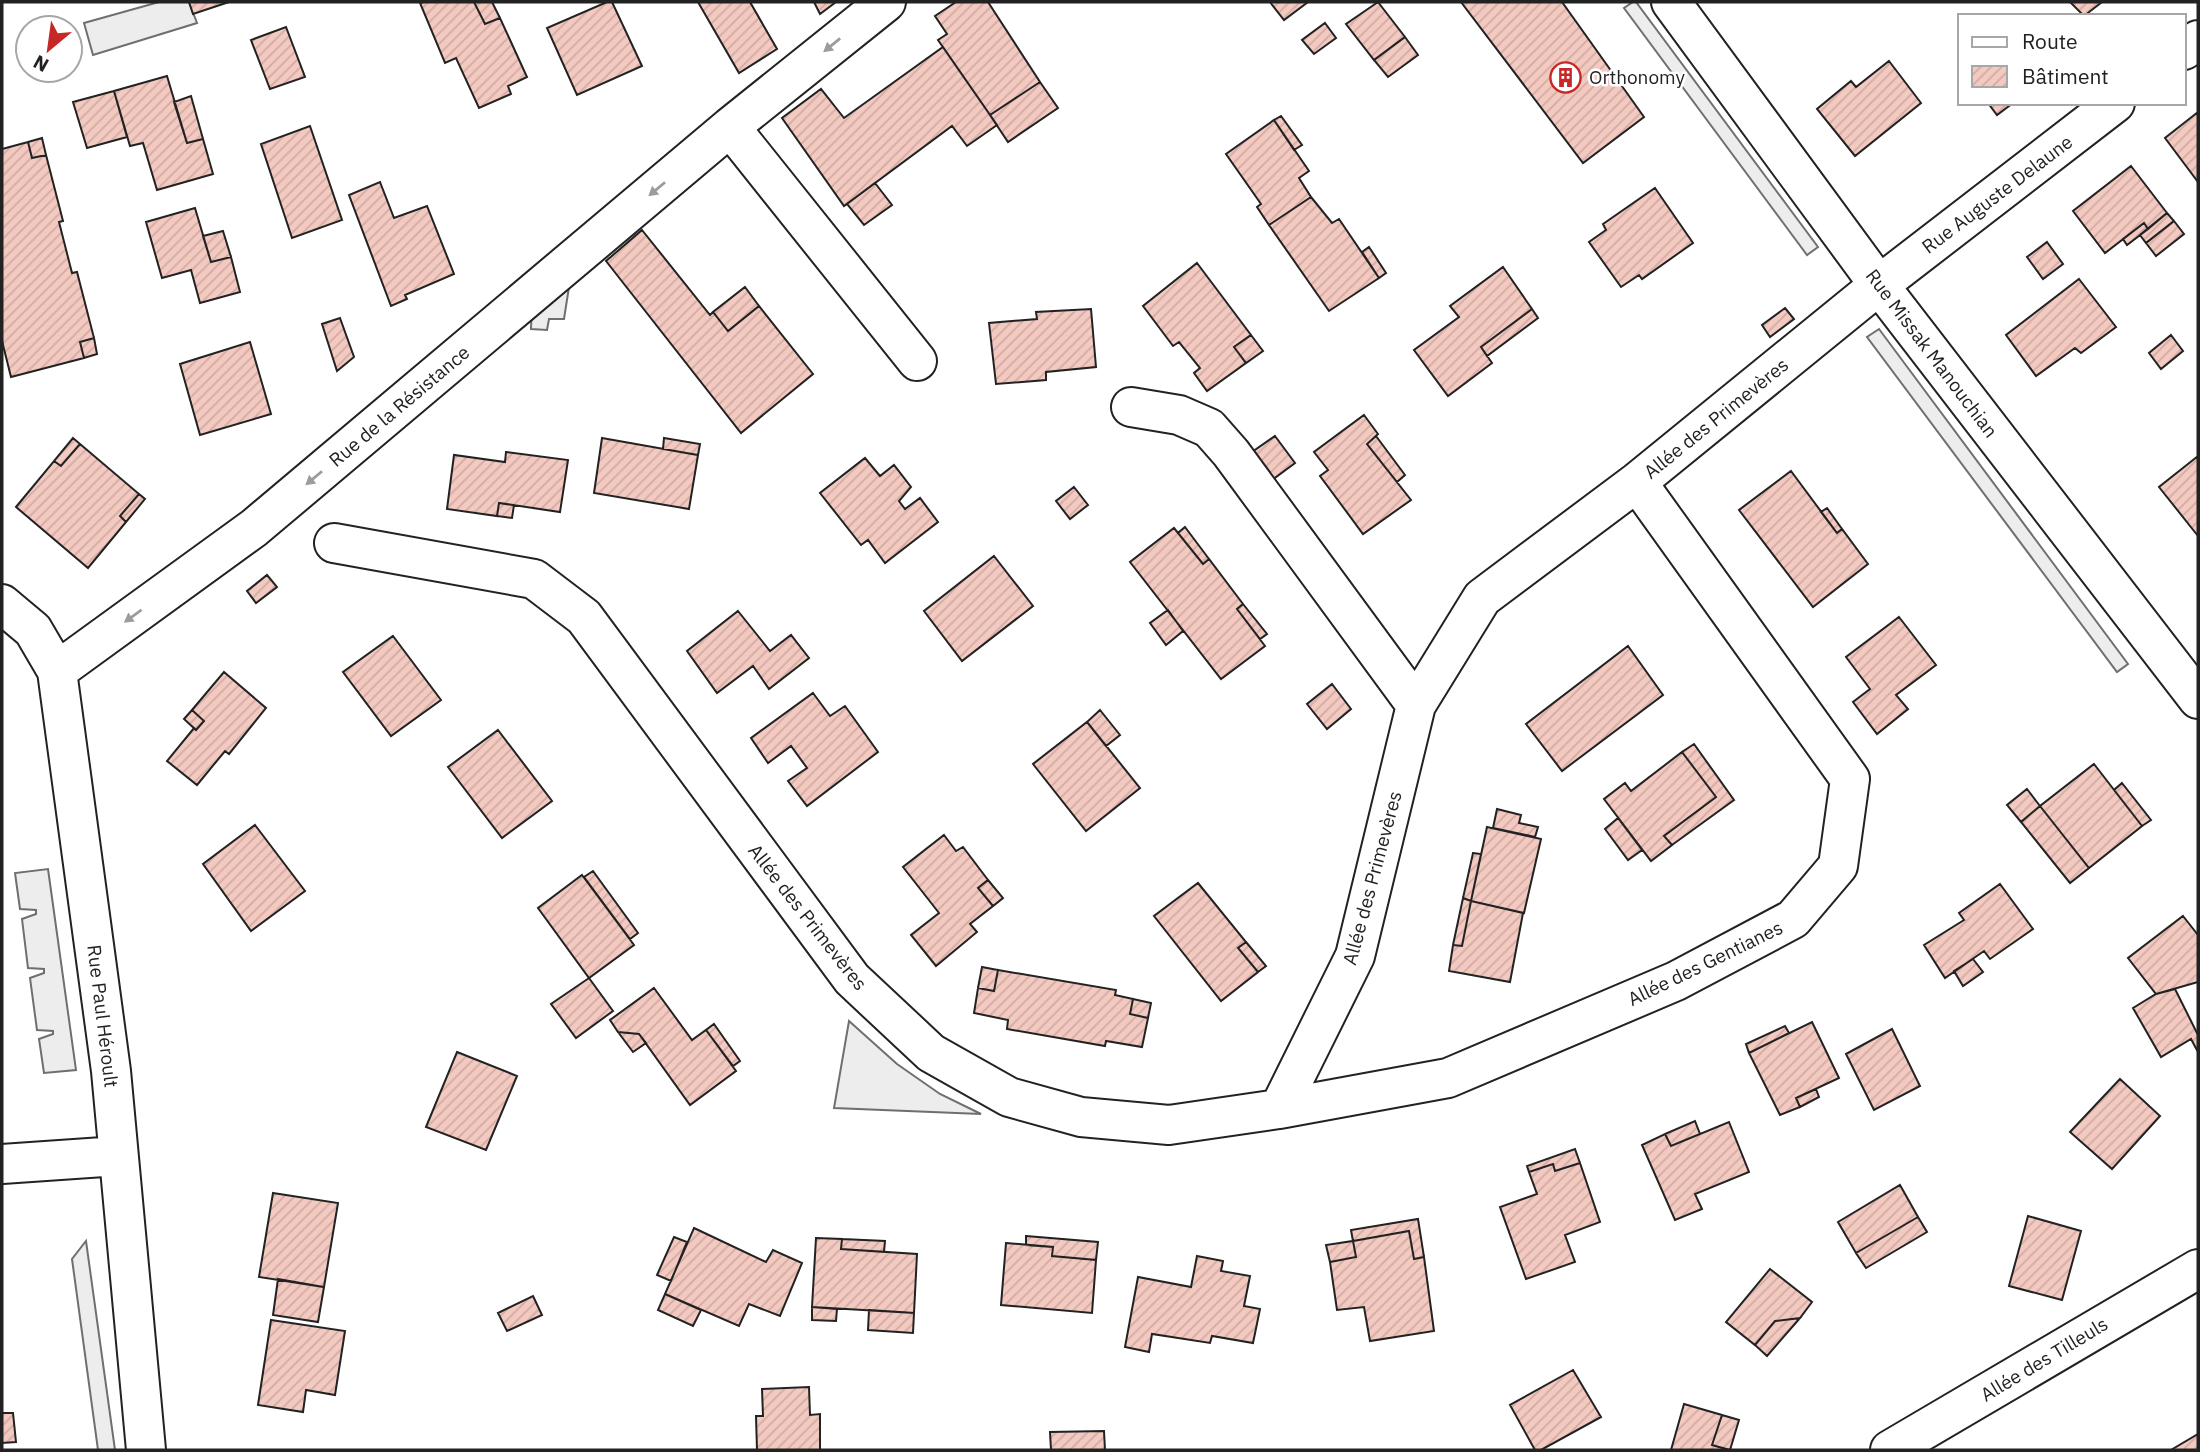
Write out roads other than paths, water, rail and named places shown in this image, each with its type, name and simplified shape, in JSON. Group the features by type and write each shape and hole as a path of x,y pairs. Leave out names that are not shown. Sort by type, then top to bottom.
{"street":[{"name":"Rue de la Résistance","path":"57,671 254,528 730,127 886,2"},
{"name":"Rue Missak Manouchian","path":"1671,2 1879,285 2198,698"},
{"name":"Rue Auguste Delaune","path":"1879,285 2112,105"},
{"path":"730,127 917,361"},
{"name":"Allée des Primevères","path":"334,543 534,579 584,617 852,979 931,1053 1009,1097 1081,1116 1169,1125 1279,1109 1355,956 1416,705 1482,598 1637,482 1879,285"},
{"path":"1131,407 1179,415 1209,428 1231,453 1416,705"},
{"name":"Allée des Gentianes","path":"1279,1109 1448,1078 1676,981 1793,919 1838,866 1850,779 1637,482"},
{"name":"Rue Paul Héroult","path":"2,604 33,630 57,671 111,1071 146,1450"},
{"path":"2,1164 118,1156"},
{"name":"Allée des Tilleuls","path":"1890,1450 2198,1269"}],"place":[{"name":"Orthonomy","path":"1566,77"}]}
